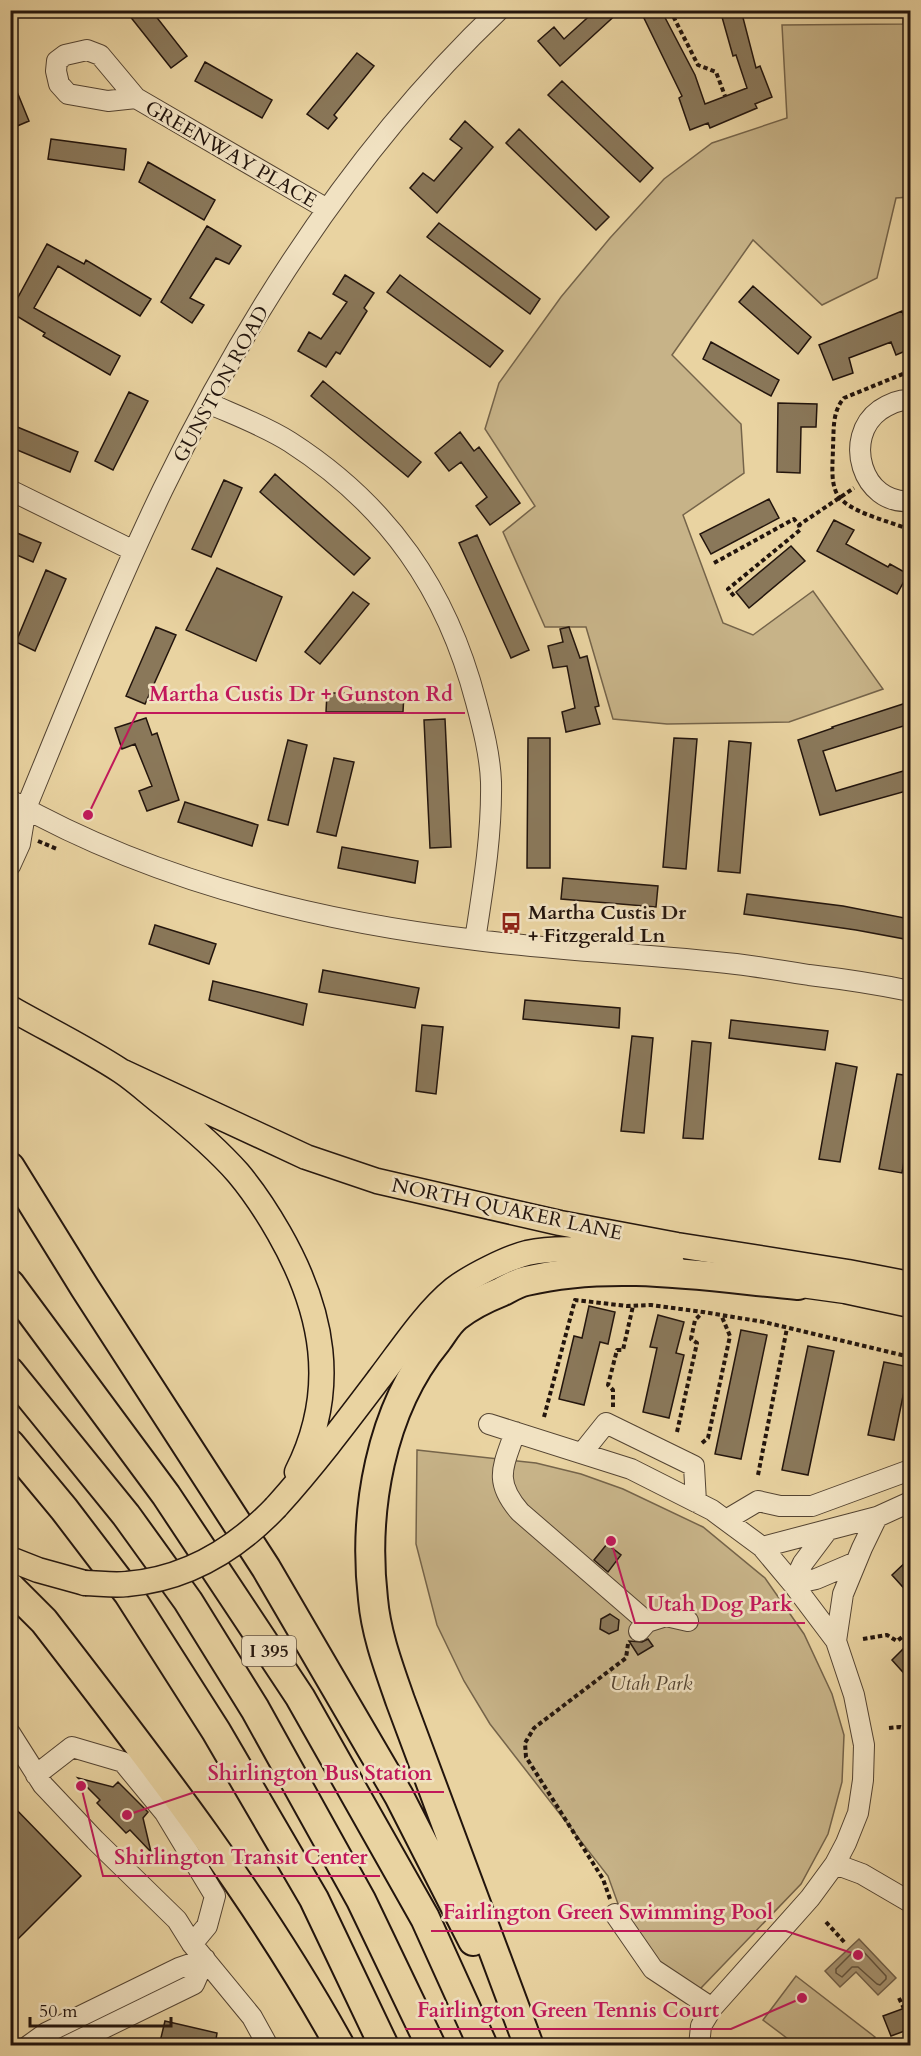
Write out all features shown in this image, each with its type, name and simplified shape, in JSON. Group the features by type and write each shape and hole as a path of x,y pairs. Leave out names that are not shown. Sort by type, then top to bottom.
{"highway":[{"path":"10,1167 266,1568 404,1805 523,2046"},
{"path":"529,2046 400,1700 383,1650 373,1601 370,1556 373,1509 383,1451 399,1402 426,1354 456,1317 489,1297 524,1281 574,1272 636,1271 798,1285"},
{"name":"I 395","path":"10,1284 166,1495 300,1697 425,1918 483,2046"},
{"path":"10,1372 133,1525 188,1601 255,1709 361,1900 431,2046"},
{"path":"10,1444 64,1509 128,1593 216,1731 314,1899 384,2046"},
{"path":"10,1587 44,1620 218,1852 318,2006 340,2046"}],"main road":[{"path":"10,1559 38,1570 85,1583 125,1585 156,1580 186,1571 227,1550 258,1526 276,1507 303,1461 318,1416 323,1370 320,1335 311,1303 291,1254 262,1204 238,1173 198,1133 123,1072 12,1007"},
{"name":"NORTH QUAKER LANE","path":"123,1072 306,1157 377,1181 560,1223 910,1284"},
{"name":"NORTH QUAKER LANE","path":"276,1507 311,1468 418,1326 454,1289 500,1263 528,1253 571,1250 619,1254 845,1291 910,1305"}],"street":[{"name":"GUNSTON ROAD","path":"10,822 169,478 208,403 279,282 327,210 421,92 499,10"},
{"name":"GREENWAY PLACE","path":"136,99 327,210"},
{"path":"910,400 887,405 873,415 863,429 859,446 860,464 867,480 878,491 891,498 910,501"},
{"path":"208,403 288,440 313,457 375,511 422,569 445,613 459,645 472,686 485,736 491,782 488,858 475,940"},
{"path":"10,490 135,550"},
{"name":"GUNSTON ROAD","path":"10,866 20,844 18,804"},
{"path":"18,804 101,846 148,864 214,886 328,916 475,940 735,964 879,984 910,991"},
{"path":"582,1453 606,1423 694,1466 696,1502"},
{"path":"489,1424 631,1469 726,1520 762,1547 794,1584 836,1641 854,1695 864,1745 863,1780 858,1813 836,1864 810,1898 712,2008 701,2026 698,2042"},
{"path":"515,1432 502,1474 505,1493 520,1512 643,1627 666,1616 688,1621"},
{"path":"726,1520 758,1501 780,1506 812,1506 910,1470"},
{"path":"856,1489 877,1516"},
{"path":"762,1547 877,1516 910,1502"},
{"path":"836,1641 843,1594 877,1516"},
{"path":"794,1584 803,1563 827,1531"},
{"path":"794,1584 816,1579 856,1563"},
{"path":"10,1733 43,1785 95,1840 177,1920 199,1952 252,2017 268,2046"},
{"path":"36,1775 72,1746 123,1762 165,1813 215,1896 199,1952 194,1984 67,2046"},
{"path":"10,1756 36,1775"},
{"path":"836,1864 862,1874 910,1902"},
{"path":"615,1914 653,1969 712,2008"},
{"path":"28,2046 46,2033 179,1968 199,1952"}],"path":[{"path":"670,10 698,65 716,72 725,96"},
{"path":"734,596 728,589 800,530 800,525 867,480"},
{"path":"714,563 794,519 800,525"},
{"path":"618,1305 619,1298"},
{"path":"544,1417 575,1300 633,1306 651,1305 703,1312 788,1328 910,1357"},
{"path":"614,1408 613,1390 608,1385 617,1350 623,1350 633,1306"},
{"path":"677,1432 697,1343 691,1339 695,1320 703,1312"},
{"path":"702,1443 708,1438 730,1336 722,1316"},
{"path":"758,1475 788,1328"},
{"path":"615,1914 603,1878 526,1757 525,1743 534,1728 626,1658 628,1640 643,1627"},
{"path":"863,1639 886,1635 897,1641 910,1631"},
{"path":"889,1728 900,1726 910,1730"},
{"path":"826,1922 845,1943"},
{"path":"899,1998 910,2021"}],"green space":[{"path":"904,11 910,11 910,197 896,198 877,278 822,305 753,240 672,355 741,424 744,473 683,515 723,623 753,635 813,591 883,689 789,722 667,724 613,719 586,627 545,627 503,532 535,506 485,429 499,383 561,297 610,238 664,179 712,143 787,118 782,25 903,24"},
{"name":"Utah Park","path":"417,1450 536,1463 581,1474 623,1489 703,1527 765,1578 804,1634 832,1694 844,1735 842,1782 828,1834 801,1884 700,1989 666,1970 622,1915 608,1876 490,1724 464,1681 437,1625 416,1544"},
{"path":"796,1976 875,2037 868,2045 796,2045 763,2020"}],"water":[{"path":"859,1939 896,1978 878,1995 856,1972 840,1987 825,1971"}],"building":[{"path":"125,10 151,10 187,56 171,68"},
{"path":"596,10 621,10 560,66 538,41 554,27 564,39"},
{"path":"640,10 661,10 695,75 705,104 747,88 736,55 733,56 720,10 741,10 756,68 760,66 772,97 755,104 757,108 710,128 708,123 690,130 679,98 682,96"},
{"path":"357,53 374,66 334,115 337,118 328,129 307,114"},
{"path":"205,62 272,100 262,118 195,81"},
{"path":"10,78 29,121 10,129"},
{"path":"562,81 653,168 640,182 548,95"},
{"path":"465,121 493,147 437,213 410,188 423,173 434,181 462,148 450,139"},
{"path":"519,129 609,217 596,230 506,143"},
{"path":"51,139 126,149 124,170 48,159"},
{"path":"148,162 215,200 204,220 139,182"},
{"path":"439,223 540,299 530,314 427,237"},
{"path":"207,226 241,246 229,264 216,258 190,298 204,305 192,323 161,302"},
{"path":"47,244 84,264 86,260 151,299 140,316 58,266 34,308 120,356 110,375 43,336 45,333 10,312"},
{"path":"345,275 374,293 364,308 367,311 340,354 336,352 326,367 298,351 309,332 321,339 347,302 333,294"},
{"path":"400,275 503,351 490,367 387,292"},
{"path":"753,286 811,337 798,354 739,302"},
{"path":"902,311 910,335 910,349 896,355 891,342 849,358 853,373 833,380 819,345"},
{"path":"711,342 779,380 771,396 703,359"},
{"path":"323,381 421,462 408,477 311,396"},
{"path":"129,392 148,401 113,470 95,461"},
{"path":"778,403 817,404 816,427 801,427 800,473 777,472"},
{"path":"10,424 78,452 70,472 10,447"},
{"path":"460,432 474,451 479,447 520,503 490,525 476,506 487,497 461,462 449,471 435,453"},
{"path":"275,474 370,558 354,575 260,492"},
{"path":"224,480 242,488 211,557 192,549"},
{"path":"769,499 779,518 711,554 700,534"},
{"path":"834,520 854,530 846,544 888,567 890,564 908,574 897,594 817,551"},
{"path":"10,530 41,543 33,562 10,552"},
{"path":"477,535 529,650 511,658 459,543"},
{"path":"791,546 805,561 749,608 736,592"},
{"path":"217,568 282,597 256,661 186,630"},
{"path":"46,570 66,579 35,651 16,642"},
{"path":"353,592 369,604 320,664 305,652"},
{"path":"156,627 176,635 145,704 126,696"},
{"path":"569,627 580,658 587,656 599,706 595,707 600,724 566,732 562,712 575,708 567,666 553,668 548,646 563,642 560,629"},
{"path":"327,693 404,693 403,712 326,712"},
{"path":"906,703 910,724 823,751 836,791 910,769 910,790 820,815 798,740"},
{"path":"146,718 152,735 157,733 179,800 147,811 139,791 152,786 135,744 122,749 115,728"},
{"path":"445,719 451,847 430,848 424,720"},
{"path":"528,738 550,738 550,868 527,868"},
{"path":"674,738 697,739 686,869 663,867"},
{"path":"288,740 307,745 288,825 268,820"},
{"path":"729,741 751,743 740,873 718,871"},
{"path":"334,758 354,762 336,836 317,832"},
{"path":"185,802 258,825 252,846 178,822"},
{"path":"342,847 418,861 415,883 338,868"},
{"path":"563,878 658,886 656,907 561,899"},
{"path":"747,894 843,906 910,919 910,940 744,914"},
{"path":"155,925 216,944 209,964 149,944"},
{"path":"323,970 419,988 415,1008 319,992"},
{"path":"213,981 307,1004 303,1025 209,1000"},
{"path":"525,1000 620,1008 619,1028 523,1019"},
{"path":"731,1020 828,1031 825,1050 729,1038"},
{"path":"422,1025 443,1027 436,1094 416,1091"},
{"path":"632,1036 653,1038 644,1133 621,1131"},
{"path":"692,1041 711,1043 703,1139 683,1138"},
{"path":"836,1063 857,1067 840,1162 819,1159"},
{"path":"897,1074 910,1076 910,1123 902,1173 879,1169"},
{"path":"589,1306 615,1312 608,1344 600,1342 584,1405 559,1399 574,1336 582,1338"},
{"path":"658,1315 684,1322 676,1353 684,1355 669,1418 643,1412 657,1348 650,1347"},
{"path":"741,1330 767,1335 741,1459 715,1454"},
{"path":"808,1346 834,1351 808,1475 782,1470"},
{"path":"884,1362 909,1367 894,1440 868,1435"},
{"path":"607,1544 621,1555 608,1572 594,1560"},
{"path":"910,1558 910,1595 892,1575"},
{"path":"610,1614 619,1620 618,1630 609,1634 600,1629 601,1619"},
{"path":"648,1639 653,1646 638,1655 629,1641 642,1642"},
{"path":"910,1642 910,1680 892,1660"},
{"path":"78,1778 113,1787 118,1782 148,1812 143,1818 151,1852 130,1830 126,1833 97,1803 100,1800"},
{"path":"10,1803 81,1876 10,1947"},
{"path":"910,2006 910,2029 891,2036 883,2016"},
{"path":"165,2021 217,2033 215,2046 159,2046"}],"place":[{"name":"Martha Custis Dr + Gunston Rd","path":"88,815"},
{"name":"Martha Custis Dr + Fitzgerald Ln","path":"511,923"},
{"name":"Utah Dog Park","path":"611,1541"},
{"name":"Shirlington Transit Center","path":"81,1786"},
{"name":"Shirlington Bus Station","path":"127,1815"},
{"name":"Fairlington Green Swimming Pool","path":"858,1955"},
{"name":"Fairlington Green Tennis Court","path":"802,1998"}]}
